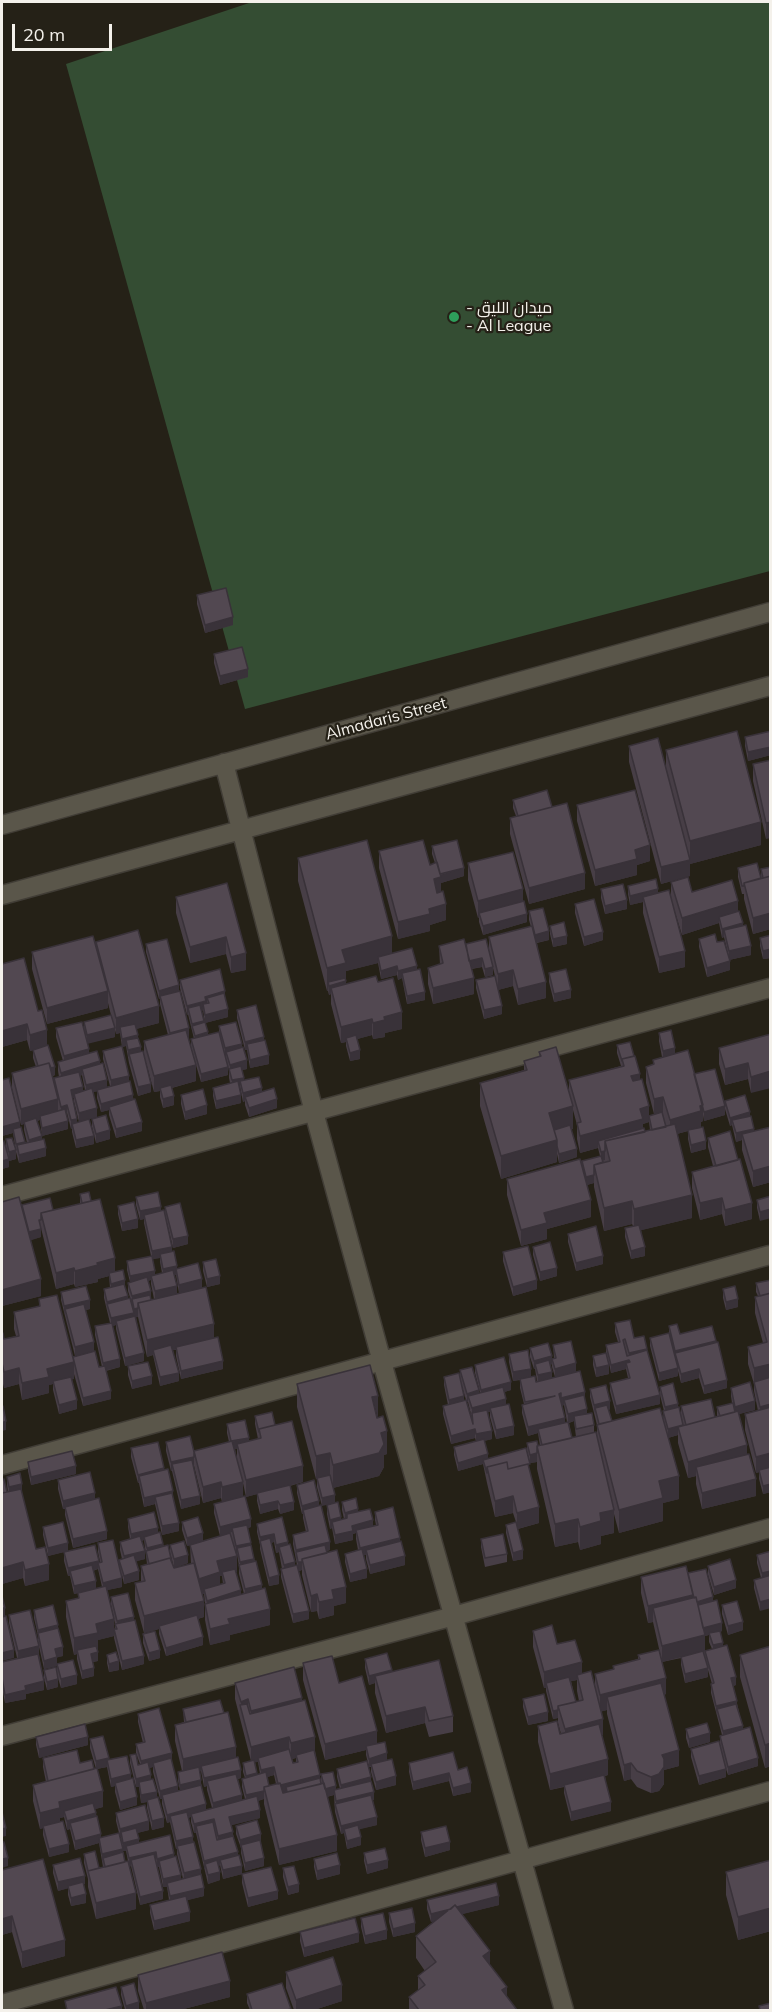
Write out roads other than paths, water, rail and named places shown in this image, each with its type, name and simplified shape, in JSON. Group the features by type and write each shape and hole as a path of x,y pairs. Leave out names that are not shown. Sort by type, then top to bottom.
{"street":[{"name":"Almadaris Street","path":"2,825 771,612"},
{"path":"2,895 771,686"},
{"path":"224,763 239,829 382,1362 564,2010"},
{"path":"2,1196 771,988"},
{"path":"2,1465 771,1256"},
{"path":"2,1736 454,1616 771,1528"},
{"path":"2,2004 771,1791"}],"place":[{"name":"- ميدان الليق - Al League","path":"454,317"}]}
